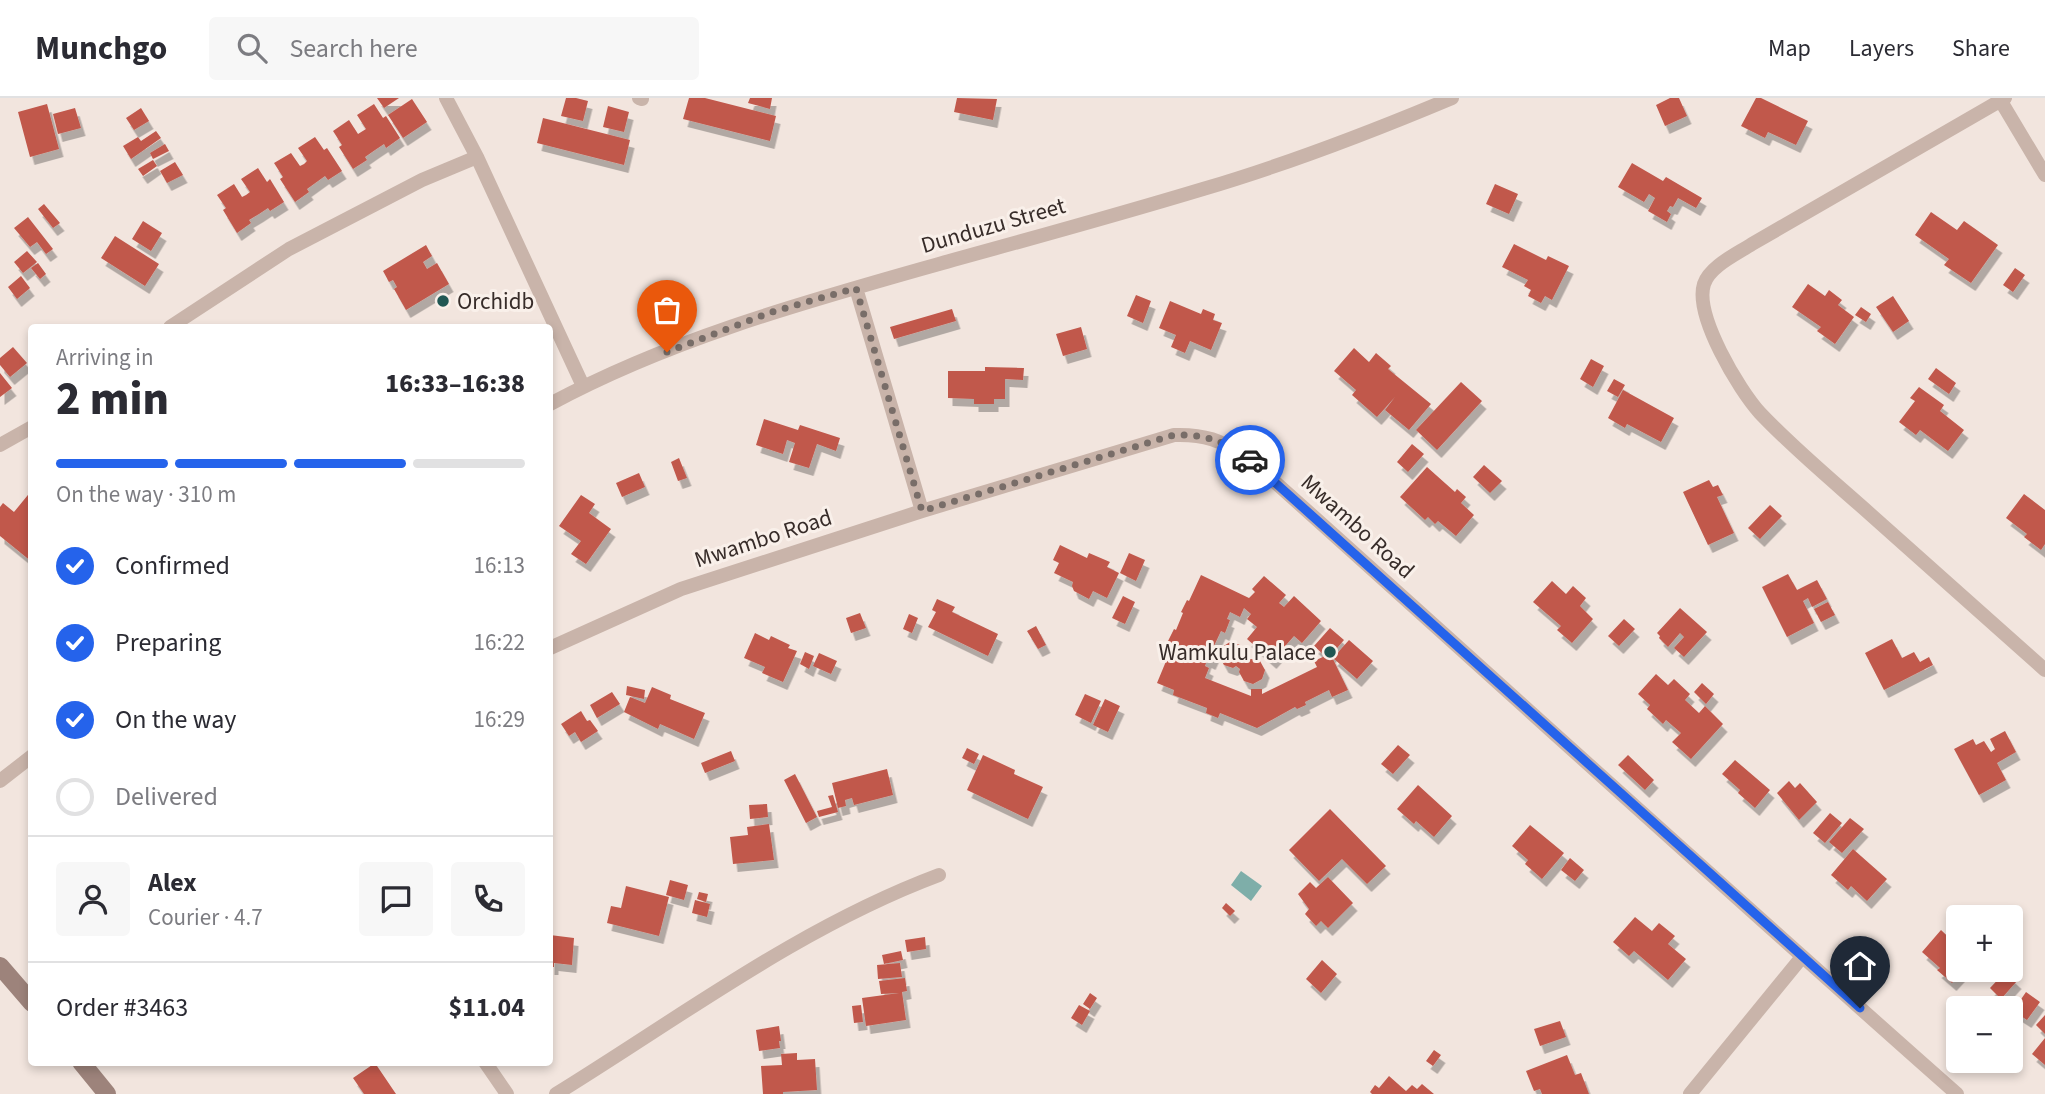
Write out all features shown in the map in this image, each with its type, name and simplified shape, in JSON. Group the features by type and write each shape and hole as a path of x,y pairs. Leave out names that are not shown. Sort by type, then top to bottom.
{"main road":[{"path":"0,966 28,998"},
{"path":"84,1066 107,1094"}],"street":[{"path":"446,98 477,157 583,386"},
{"name":"Dunduzu Street","path":"553,402 583,386 772,312 1204,189 1372,131 1452,98"},
{"path":"2045,175 2002,99 1752,244 1716,268 1705,282 1702,297 1716,342 1736,380 1759,411 1832,480 2045,670"},
{"path":"175,324 289,249 422,180 477,157"},
{"path":"856,288 922,511"},
{"path":"0,445 28,429"},
{"name":"Mwambo Road","path":"553,647 681,589 922,511 1174,435 1194,434 1214,438 1247,457 1957,1094"},
{"path":"0,781 28,759"},
{"path":"556,1094 818,930 898,891 939,876"},
{"path":"1690,1094 1802,957"},
{"path":"488,1066 507,1094"}],"water":[{"path":"1241,871 1262,886 1251,901 1231,885"}],"building":[{"path":"377,98 399,98 384,108"},
{"path":"566,98 588,101 583,121 561,116"},
{"path":"689,98 705,98 776,116 770,141 683,119"},
{"path":"750,98 772,98 770,109 748,103"},
{"path":"957,98 997,99 993,120 954,112"},
{"path":"1670,98 1679,98 1687,116 1665,126 1656,105"},
{"path":"1756,98 1808,121 1796,145 1768,132 1765,138 1741,126"},
{"path":"412,99 427,122 403,138 388,115"},
{"path":"47,104 59,149 30,157 18,112"},
{"path":"374,104 383,118 386,116 400,138 386,148 384,144 353,169 339,147 342,145 333,131 349,120 358,134 366,129 357,115"},
{"path":"608,106 629,112 624,132 603,127"},
{"path":"75,108 81,128 58,134 53,114"},
{"path":"141,108 149,121 134,130 126,118"},
{"path":"543,118 630,140 624,165 537,143"},
{"path":"156,131 161,138 131,159 123,146 138,137 141,141"},
{"path":"315,137 324,150 327,148 342,171 328,180 325,176 295,202 280,179 283,177 274,163 291,153 300,166 304,164 307,161 298,148"},
{"path":"165,144 169,151 153,159 150,153"},
{"path":"153,160 157,166 143,176 138,169"},
{"path":"175,162 183,175 167,183 160,171"},
{"path":"1632,163 1663,181 1666,177 1702,198 1696,208 1678,198 1667,211 1671,214 1667,222 1648,211 1655,198 1649,194 1644,202 1618,187"},
{"path":"258,168 267,182 270,179 284,202 249,220 251,223 237,233 217,195 234,184 242,197 246,195 250,192 241,179"},
{"path":"1495,184 1518,194 1509,214 1486,204"},
{"path":"44,204 60,223 53,228 38,209"},
{"path":"1931,212 1957,230 1964,221 1998,245 1971,283 1944,265 1949,259 1915,235"},
{"path":"28,217 53,249 46,254 37,242 30,247 14,228"},
{"path":"143,221 162,233 151,251 132,239"},
{"path":"115,236 159,264 145,286 101,258"},
{"path":"1514,244 1546,260 1548,256 1569,266 1552,300 1545,296 1541,303 1528,296 1531,290 1524,286 1528,280 1502,267"},
{"path":"426,245 432,256 423,262 427,269 437,263 449,284 406,310 394,289 397,287 393,280 389,282 383,271"},
{"path":"27,251 37,262 23,273 14,262"},
{"path":"38,263 46,274 40,279 31,268"},
{"path":"2015,268 2025,275 2013,292 2003,285"},
{"path":"21,276 30,288 17,299 8,287"},
{"path":"1808,284 1825,296 1829,290 1842,300 1838,305 1854,317 1835,344 1817,331 1821,327 1792,307"},
{"path":"1136,295 1151,301 1143,323 1127,316"},
{"path":"1893,296 1909,321 1893,332 1876,307"},
{"path":"1170,301 1201,314 1203,309 1215,314 1213,320 1222,323 1211,350 1190,341 1185,353 1171,347 1176,335 1159,328"},
{"path":"1861,307 1871,314 1866,322 1855,315"},
{"path":"952,309 956,321 894,339 890,327"},
{"path":"1081,327 1087,349 1063,356 1056,334"},
{"path":"13,347 27,363 10,377 0,365 0,358"},
{"path":"1354,348 1369,362 1376,353 1391,366 1388,369 1431,404 1409,430 1385,410 1395,397 1377,417 1352,395 1356,390 1334,371"},
{"path":"1591,359 1604,366 1593,387 1580,379"},
{"path":"985,367 1024,368 1023,380 1005,379 1005,399 994,399 994,404 974,404 974,399 948,398 948,371 985,371"},
{"path":"1936,368 1956,383 1949,394 1928,379"},
{"path":"0,373 12,388 0,397"},
{"path":"1614,379 1625,385 1618,397 1607,391"},
{"path":"1461,382 1482,401 1437,450 1416,430"},
{"path":"1919,387 1944,405 1940,411 1964,430 1948,451 1920,430 1916,435 1899,422 1915,401 1910,398"},
{"path":"1623,390 1674,418 1661,442 1627,424 1625,428 1608,418"},
{"path":"764,419 798,430 800,425 840,438 836,451 817,444 809,468 789,462 795,443 787,440 783,454 756,445"},
{"path":"1412,444 1424,454 1408,472 1397,462"},
{"path":"679,458 687,478 678,481 671,462"},
{"path":"1484,465 1502,481 1490,493 1473,477"},
{"path":"1427,467 1455,492 1457,489 1466,497 1461,503 1474,515 1456,536 1438,521 1435,524 1428,517 1425,520 1400,497"},
{"path":"639,473 645,487 622,497 616,483"},
{"path":"1709,480 1713,487 1718,485 1723,495 1717,497 1734,533 1708,545 1683,492"},
{"path":"2024,494 2045,510 2045,544 2041,550 2024,537 2027,534 2006,518"},
{"path":"28,495 28,559 0,536 0,507 3,503 14,512"},
{"path":"581,495 595,504 589,513 611,529 586,564 571,554 581,541 559,526"},
{"path":"1770,505 1782,516 1760,539 1748,528"},
{"path":"1060,545 1087,558 1089,553 1110,562 1107,567 1119,573 1107,598 1093,591 1089,599 1074,591 1073,582 1054,573 1059,563 1053,560"},
{"path":"1129,553 1145,560 1136,581 1120,573"},
{"path":"1788,574 1797,590 1817,580 1827,599 1812,607 1808,598 1803,601 1814,623 1787,637 1762,587"},
{"path":"1201,575 1249,598 1255,592 1252,589 1264,576 1286,595 1279,603 1284,607 1294,596 1321,621 1302,643 1294,636 1272,661 1247,639 1257,627 1247,619 1251,614 1244,608 1240,617 1230,612 1225,633 1221,631 1213,648 1217,649 1211,662 1207,660 1205,666 1209,668 1205,678 1251,696 1251,689 1262,689 1262,694 1317,667 1314,661 1325,656 1314,646 1330,628 1344,640 1331,655 1348,690 1332,697 1329,690 1305,702 1306,705 1297,709 1295,707 1257,728 1220,713 1218,718 1206,713 1207,708 1173,695 1174,690 1157,683 1169,654 1165,652 1170,642 1168,641 1174,629 1176,630 1183,613 1181,612"},
{"path":"1552,581 1566,594 1573,586 1586,598 1580,606 1593,619 1572,643 1557,630 1561,626 1533,602"},
{"path":"1123,596 1135,602 1125,624 1112,618"},
{"path":"937,599 955,607 952,612 998,634 988,656 928,627 936,612 932,610"},
{"path":"1828,602 1835,615 1821,622 1814,609"},
{"path":"1680,608 1707,632 1684,657 1674,648 1684,637 1680,633 1668,647 1657,633"},
{"path":"860,613 866,628 851,633 846,618"},
{"path":"909,614 918,618 912,633 903,629"},
{"path":"1624,619 1635,629 1619,646 1608,636"},
{"path":"1036,626 1046,645 1038,649 1027,631"},
{"path":"755,633 769,640 771,636 797,651 783,682 762,673 765,667 744,658"},
{"path":"1892,639 1902,658 1914,652 1920,662 1929,657 1933,665 1884,690 1865,653"},
{"path":"1349,640 1373,661 1357,679 1333,658"},
{"path":"1230,642 1240,645 1244,657 1248,660 1260,661 1265,670 1262,679 1253,684 1244,681 1240,669 1224,665 1219,656 1222,647"},
{"path":"805,652 814,656 809,669 800,664"},
{"path":"819,653 837,661 831,674 813,666"},
{"path":"1656,674 1668,685 1674,679 1690,694 1685,700 1699,713 1705,706 1723,724 1691,759 1672,742 1681,733 1666,720 1663,724 1647,709 1650,705 1638,694"},
{"path":"1702,683 1714,694 1706,704 1694,692"},
{"path":"627,686 645,690 644,699 626,695"},
{"path":"652,687 671,695 670,699 705,713 694,739 660,724 658,729 624,712 630,697 645,703"},
{"path":"612,692 620,704 597,718 590,705"},
{"path":"1085,694 1101,701 1091,723 1075,715"},
{"path":"1105,699 1120,706 1108,732 1093,725"},
{"path":"581,711 598,731 581,742 575,732 569,736 561,724"},
{"path":"2005,731 2016,752 1997,763 2006,780 1979,795 1954,749 1973,739 1976,745 1984,741 1991,752 1995,749 1990,739"},
{"path":"1398,745 1410,755 1393,774 1381,764"},
{"path":"967,748 979,754 974,764 962,758"},
{"path":"731,751 735,761 705,773 701,763"},
{"path":"983,755 1015,770 1014,774 1043,787 1028,819 967,790"},
{"path":"1628,755 1654,780 1645,790 1618,765"},
{"path":"1735,760 1770,790 1755,808 1722,774"},
{"path":"887,769 893,795 854,805 852,798 845,800 846,806 838,808 832,783"},
{"path":"795,774 817,817 806,823 784,780"},
{"path":"1789,781 1795,788 1800,783 1817,802 1799,820 1777,793"},
{"path":"1418,785 1452,816 1434,837 1397,809"},
{"path":"833,795 838,812 819,817 817,811 832,807 828,796"},
{"path":"767,804 768,817 750,819 749,805"},
{"path":"1330,809 1386,866 1367,884 1342,859 1319,881 1289,850"},
{"path":"1830,813 1842,823 1825,843 1813,833"},
{"path":"1850,818 1864,829 1842,853 1829,842"},
{"path":"769,824 774,860 733,864 730,837 748,835 747,827"},
{"path":"1530,825 1564,853 1542,879 1525,864 1528,860 1512,846"},
{"path":"1853,849 1887,879 1867,901 1851,886 1848,890 1831,875"},
{"path":"1570,858 1584,870 1575,881 1561,870"},
{"path":"1328,877 1353,903 1328,928 1321,921 1316,926 1305,914 1309,909 1298,894 1310,882 1316,888"},
{"path":"670,880 688,885 684,900 666,895"},
{"path":"626,886 669,897 659,936 607,923 611,906 621,908"},
{"path":"699,892 708,894 706,902 697,899"},
{"path":"695,900 710,904 707,917 692,913"},
{"path":"1226,903 1235,911 1230,916 1222,908"},
{"path":"1635,917 1652,931 1659,923 1675,936 1668,944 1686,959 1668,980 1634,951 1629,956 1613,942"},
{"path":"1941,930 1946,935 1946,978 1937,970 1940,968 1922,952"},
{"path":"553,935 574,938 572,965 554,963 554,967"},
{"path":"925,937 926,949 907,952 905,940"},
{"path":"901,951 903,960 884,964 882,955"},
{"path":"1322,960 1337,974 1321,993 1306,979"},
{"path":"900,963 902,977 878,979 877,965"},
{"path":"905,978 907,991 902,992 906,1020 866,1026 862,998 899,993 881,994 879,981"},
{"path":"1996,982 2016,982 2004,996 1998,996 1990,988"},
{"path":"2026,992 2040,1002 2027,1020 2023,1017 2023,996"},
{"path":"1090,993 1097,998 1090,1009 1083,1004"},
{"path":"861,1005 863,1022 854,1023 852,1006"},
{"path":"1079,1005 1090,1011 1082,1025 1071,1018"},
{"path":"2045,1015 2045,1034 2036,1025"},
{"path":"1560,1021 1566,1037 1540,1046 1534,1029"},
{"path":"779,1026 780,1048 759,1051 756,1030"},
{"path":"2045,1038 2045,1065 2032,1054"},
{"path":"1434,1050 1441,1055 1433,1066 1426,1061"},
{"path":"797,1053 797,1060 815,1059 817,1090 763,1094 761,1066 782,1065 781,1054"},
{"path":"1567,1055 1575,1075 1581,1073 1589,1094 1542,1094 1540,1089 1534,1091 1526,1071"},
{"path":"371,1066 377,1066 396,1094 364,1094 353,1078"},
{"path":"1389,1076 1406,1091 1412,1085 1417,1089 1422,1084 1434,1094 1370,1092 1375,1085 1379,1088"}],"way so far":[{"path":"667,352 772,312 856,288 922,511 1174,435 1194,434 1214,438 1250,460"}],"place":[{"name":"Orchidb","path":"443,301"},
{"name":"Wamkulu Palace","path":"1330,652"}],"route":[{"path":"1250,460 1860,1008"}]}
